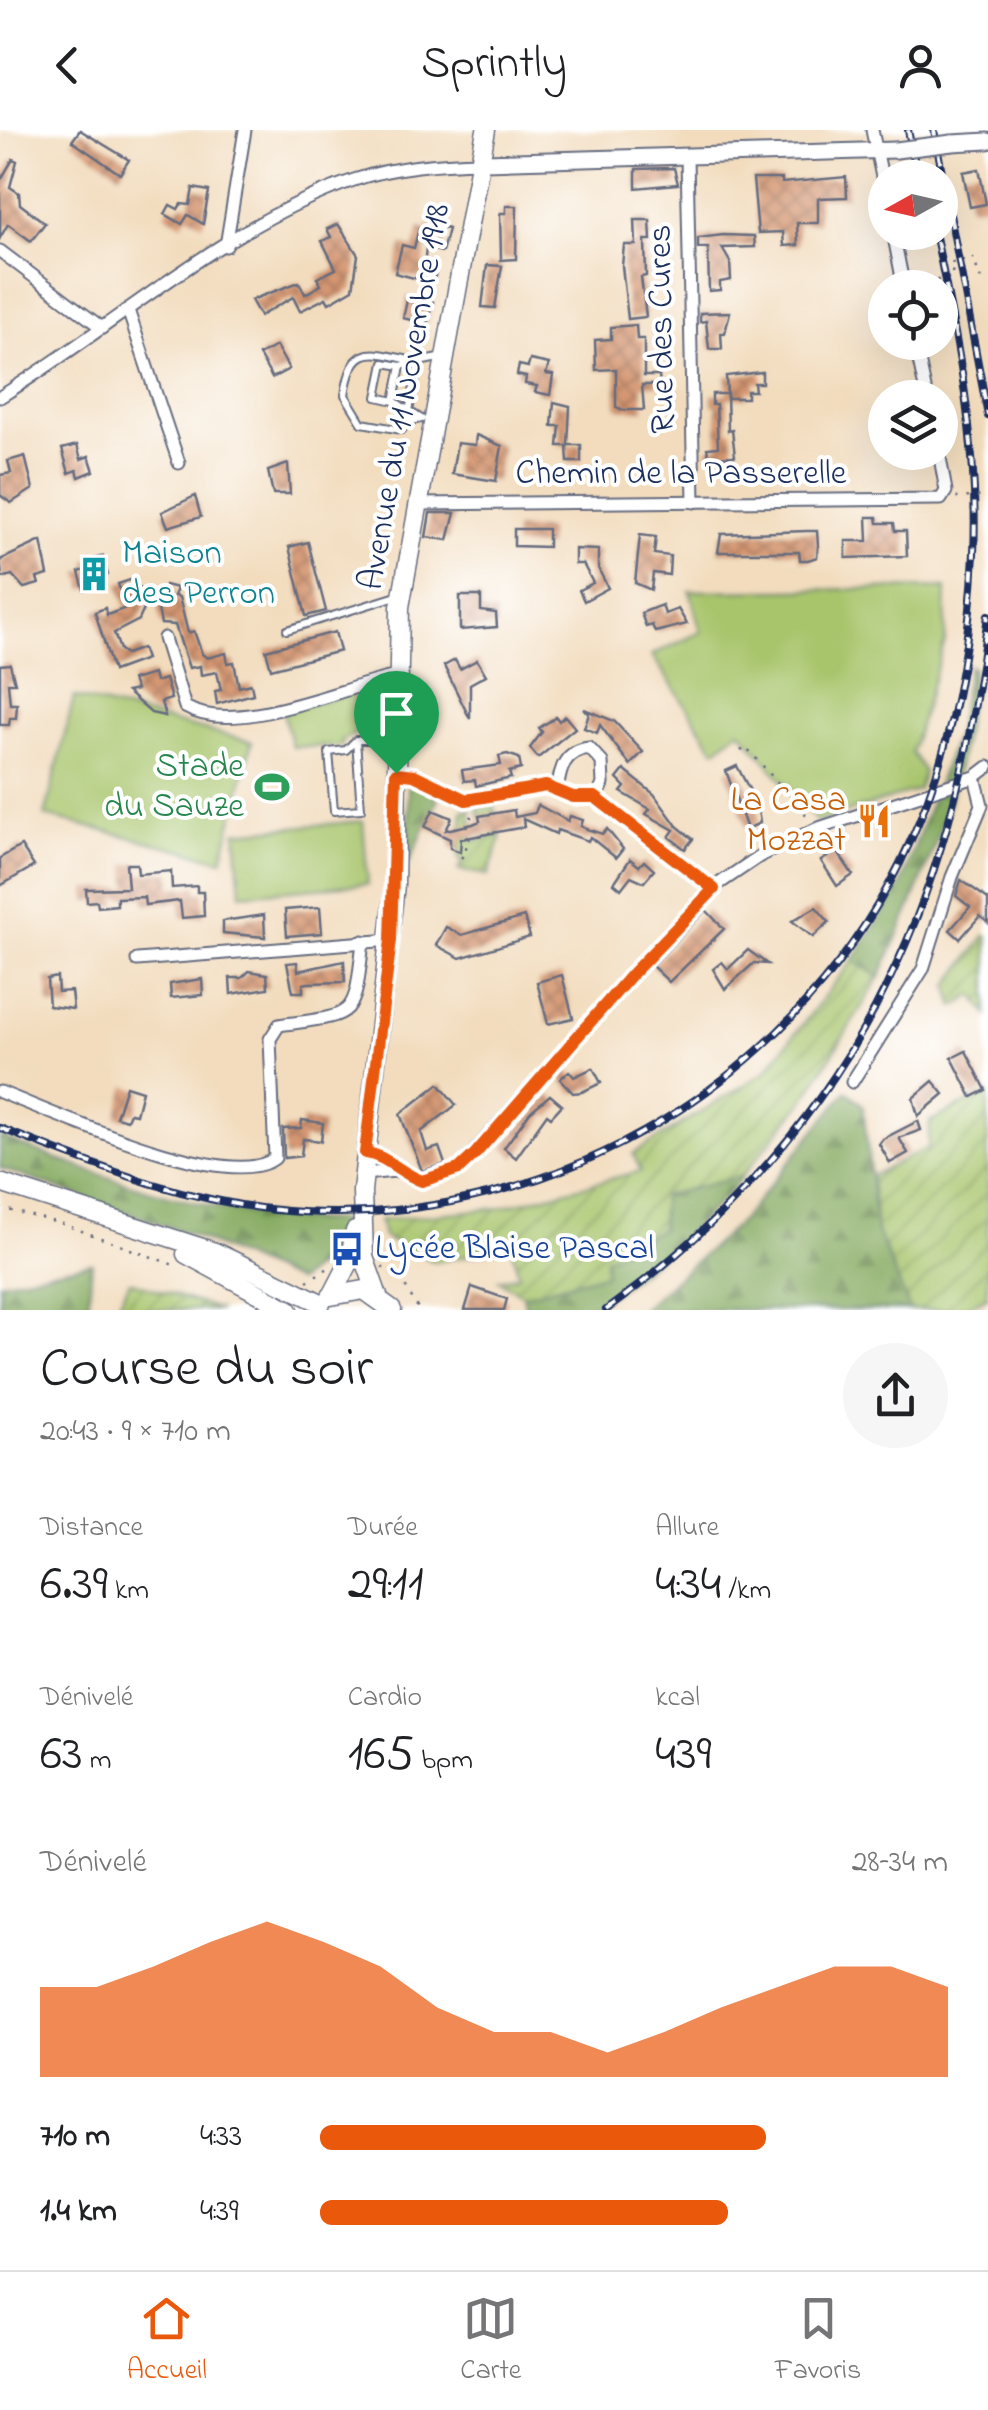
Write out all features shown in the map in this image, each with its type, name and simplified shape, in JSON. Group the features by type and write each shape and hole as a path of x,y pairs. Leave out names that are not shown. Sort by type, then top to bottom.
{"main road":[{"name":"Avenue du 11 Novembre 1918","path":"323,1303 350,1263 362,1183 391,940 402,594 427,422 444,357 486,130"},
{"path":"0,1183 216,1252 323,1303 356,1289 385,1303"},
{"name":"Avenue du 11 Novembre 1918","path":"362,1183 364,1256 385,1303"},
{"path":"0,1193 118,1226 188,1255 288,1310"}],"street":[{"path":"226,246 245,130"},
{"path":"872,130 878,160"},
{"path":"0,397 284,208 357,178 423,165 876,152 952,143 987,145"},
{"name":"Rue des Cures","path":"687,156 694,502"},
{"path":"0,252 102,328"},
{"path":"128,310 179,463"},
{"path":"943,470 950,497"},
{"name":"Chemin de la Passerelle","path":"416,504 950,497"},
{"path":"164,638 185,707 197,714 233,720 397,676"},
{"path":"558,790 563,762 576,751 588,748 602,762 603,784 598,798"},
{"path":"365,1153 381,1156 396,1171 422,1181 459,1169 714,889 760,856 816,828 974,777 988,768"},
{"path":"396,773 414,775 466,800 546,786 573,797 598,798 714,889"},
{"path":"852,1082 924,970 952,877 982,804 974,777"},
{"path":"137,960 391,940"},
{"path":"0,1092 136,1145 215,1166 264,1166 275,1158 270,1039 279,1024 342,1016 356,1002 364,941"},
{"path":"362,1183 396,1171"}],"lane":[{"path":"419,362 370,353 359,356 350,367 344,395 362,422 402,430 408,421 427,422"},
{"path":"427,422 394,401 377,397 384,362 401,366 444,357"},
{"path":"409,410 419,362"},
{"path":"394,401 401,366"},
{"path":"287,630 334,616 340,610 402,594"},
{"path":"356,740 361,809 334,811 329,752 346,750 356,740 396,740"}],"path":[{"path":"952,270 951,263 974,258 982,282"},
{"path":"950,497 988,496"},
{"path":"741,750 746,746 816,828"},
{"path":"462,858 468,840 466,825 474,812"},
{"path":"468,840 492,832"},
{"path":"0,1208 63,1224 184,1270"},
{"path":"372,1265 402,1281 419,1310"},
{"path":"304,1286 332,1266"}],"green space":[{"path":"946,588 945,641 911,752 924,772 918,790 817,822 740,730 715,750 652,655 701,632 690,591"},
{"path":"969,666 973,668 969,703 953,788 925,870 880,977 852,961 900,887 957,731"},
{"path":"353,692 364,730 342,740 342,746 292,747 283,712"},
{"path":"74,697 252,742 222,860 45,816"},
{"path":"411,781 438,799 409,863 408,783"},
{"path":"494,805 501,838 488,875 458,870 463,860 459,859 463,810 471,809 472,841 497,836 493,814 479,816 478,808"},
{"path":"363,821 368,884 241,894 236,832"},
{"path":"985,936 988,1015 974,995 954,1007 949,985"},
{"path":"852,961 880,977 801,1105 742,1176 662,1196 661,1229 605,1258 605,1274 523,1295 499,1280 519,1275 511,1247 435,1262 383,1237 379,1220 499,1208 641,1171 633,1154 765,1072"},
{"path":"847,1091 863,1105 876,1229 910,1310 641,1310 742,1220"},
{"path":"988,1093 988,1298 957,1310 910,1310 876,1229 871,1176 928,1148 930,1121"},
{"path":"0,1137 169,1196 254,1214 346,1221 345,1259 316,1267 297,1282 192,1235 0,1168"},
{"path":"742,1176 667,1251 596,1304 581,1310 526,1310 523,1295 605,1274 605,1258 661,1229 662,1196"},
{"path":"92,1263 88,1310 0,1310 0,1282"},
{"path":"130,1281 220,1310 115,1310"}],"building":[{"path":"80,130 129,160 120,174 72,141"},
{"path":"13,159 17,161 10,187 19,193 20,204 45,223 31,241 8,224 0,238 0,181"},
{"path":"674,168 678,184 636,188 636,169"},
{"path":"979,169 986,204 970,207 963,172"},
{"path":"846,177 847,197 818,198 818,223 797,223 798,245 784,246 783,232 758,233 753,179 782,179 782,183"},
{"path":"193,188 209,191 203,224 188,215 182,224 165,214 170,205 178,209 181,204 190,205"},
{"path":"506,206 517,206 516,259 501,260 500,213 506,213"},
{"path":"635,220 650,220 651,240 645,240 646,276 641,277 646,317 628,319 622,266 624,245 636,245"},
{"path":"338,224 358,255 353,289 329,303 326,298 300,311 293,297 260,316 251,300 299,282 305,294 321,285 317,278 336,269 322,241 331,237 327,229"},
{"path":"429,224 448,229 442,252 426,248 424,266 437,269 433,283 395,273 402,245 414,248 419,228 428,230"},
{"path":"754,236 755,247 722,248 730,262 731,280 720,282 720,290 709,291 708,248 698,248 698,238"},
{"path":"487,265 502,266 495,308 482,307"},
{"path":"408,296 433,302 427,324 403,318"},
{"path":"730,312 725,333 721,333 722,349 709,349 706,321 700,322 700,313"},
{"path":"636,325 637,339 644,339 644,376 659,376 660,385 642,385 644,410 623,410 616,407 616,369 596,370 595,340 611,339 611,327"},
{"path":"276,346 289,369 272,378 259,355"},
{"path":"530,360 549,364 546,374 553,375 550,395 535,392 537,386 525,384 526,377 517,375 519,365 528,367"},
{"path":"762,372 762,383 754,383 755,391 747,391 747,398 727,398 726,376"},
{"path":"712,394 727,394 728,431 732,430 735,456 709,457 707,448 718,447"},
{"path":"554,402 570,406 568,445 581,445 581,462 568,462 567,446 558,446 560,426 552,426"},
{"path":"476,435 502,446 496,481 452,474 457,443 475,445"},
{"path":"77,445 81,459 89,456 94,471 79,477 77,470 69,473 62,449"},
{"path":"25,456 33,489 11,503 0,495 0,475 11,473 8,461"},
{"path":"288,464 290,494 273,494 268,471"},
{"path":"195,496 201,517 168,527 162,512"},
{"path":"430,513 455,513 448,540 426,537"},
{"path":"867,517 877,517 878,523 894,523 895,531 906,531 907,556 846,558 846,541 868,541"},
{"path":"514,529 548,529 548,547 514,546"},
{"path":"817,531 817,557 808,560 800,560 799,552 718,552 721,534"},
{"path":"640,535 656,537 654,554 670,556 669,575 653,573 651,590 635,583"},
{"path":"41,541 48,575 37,578 39,584 24,588 12,575 2,578 0,560"},
{"path":"308,542 326,611 306,616 289,547"},
{"path":"575,549 598,550 598,568 608,588 584,601 579,590 593,583 583,564 575,564"},
{"name":"Maison des Perron","path":"103,556 108,575 95,579 97,586 84,590 79,572 89,569 86,561"},
{"path":"133,579 148,600 139,620 114,633 120,650 126,654 142,648 146,659 113,671 95,612 105,608 107,615 126,608 118,584"},
{"path":"165,585 177,588 174,596 179,597 188,633 194,631 202,654 207,658 226,653 228,663 234,662 239,687 251,684 253,694 217,704 215,691 221,690 217,672 201,675 200,666 189,668 175,625 161,624 158,609"},
{"path":"460,596 481,596 481,611 496,613 497,627 460,630"},
{"path":"662,605 665,614 678,609 687,624 655,632 652,625 646,627 641,613"},
{"path":"335,632 340,651 271,669 266,650"},
{"path":"455,660 460,669 477,660 486,675 470,684 470,719 444,666"},
{"path":"10,664 15,683 8,683 10,704 17,704 16,718 10,718 9,725 0,725 0,665"},
{"path":"153,674 155,682 165,679 171,699 161,702 165,716 151,713 127,692 136,690 132,680"},
{"path":"584,709 614,721 643,752 630,765 600,725 597,733 584,728 589,714"},
{"path":"565,716 575,728 538,758 530,748 542,732 539,728"},
{"path":"499,756 519,758 521,769 509,772 511,778 476,786 475,780 464,781 462,770 501,765"},
{"path":"737,766 757,804 760,823 747,829 726,771"},
{"path":"624,770 654,794 677,826 693,839 685,849 669,837 674,830 646,814 650,809 621,792 625,787 617,779"},
{"path":"538,805 568,821 570,816 583,820 581,826 587,829 603,834 607,829 623,849 616,858 590,837 588,841 557,830 556,834 523,819 524,827 461,839 460,852 450,848 450,839 425,827 433,810 452,818 446,830 473,824 480,821 479,816 514,810 515,817 535,813"},
{"path":"21,846 34,866 0,886 0,858"},
{"path":"837,851 853,875 837,886 821,861"},
{"path":"630,859 639,866 644,861 654,870 644,882 631,876 621,889 614,883"},
{"path":"126,864 137,864 138,874 171,871 172,888 197,886 197,892 203,892 204,916 182,918 180,901 145,905 144,897 117,898 117,905 98,907 97,901 87,902 86,889 128,888"},
{"path":"961,880 988,899 988,923 980,916 960,939 950,930 970,907 956,896"},
{"path":"320,907 322,933 287,936 285,910"},
{"path":"816,907 829,922 813,937 792,921"},
{"path":"706,910 724,929 669,982 652,966"},
{"path":"264,915 265,937 223,933 223,921"},
{"path":"524,917 530,937 460,958 436,945 446,927 462,935"},
{"path":"748,950 767,964 754,963 725,989 713,969 722,962 728,969"},
{"path":"344,961 345,982 308,983 303,984 303,992 293,992 287,963 297,962 298,971"},
{"path":"249,971 267,974 268,988 231,994 230,978 242,978"},
{"path":"562,975 573,1018 548,1024 537,982"},
{"path":"57,977 58,992 71,991 73,1009 49,1006 47,979"},
{"path":"202,979 203,995 171,998 170,984"},
{"path":"966,1051 986,1090 972,1097 952,1058"},
{"path":"593,1068 601,1083 582,1092 573,1093 560,1079 569,1071 574,1077"},
{"path":"933,1081 944,1094 918,1116 913,1098"},
{"path":"439,1084 456,1105 421,1132 427,1151 439,1147 445,1164 422,1171 400,1114"},
{"path":"126,1086 142,1091 136,1114 130,1113 127,1120 116,1117"},
{"path":"550,1095 562,1105 551,1117 547,1114 516,1158 504,1148 530,1112"},
{"path":"302,1120 323,1123 321,1141 303,1139 301,1156 284,1158 283,1129 301,1128"},
{"path":"918,1121 921,1130 899,1138 908,1153 890,1163 879,1144"},
{"path":"472,1287 507,1299 504,1310 465,1310"}],"railway":[{"path":"908,130 914,160"},
{"path":"934,130 988,416"},
{"path":"0,1128 110,1170 223,1202 302,1212 398,1210 491,1193 580,1163 663,1120 739,1066 807,1001 864,926 910,842 947,737 968,626 975,512 970,431 938,250"},
{"path":"606,1310 691,1241 764,1168 825,1090 876,1007 916,918 948,823 972,723 988,615"}],"place":[{"name":"Maison des Perron","path":"94,574"},
{"name":"Stade du Sauze","path":"272,787"},
{"name":"La Casa Mozzat","path":"874,821"},
{"name":"Lycée Blaise Pascal","path":"347,1249"}],"route":[{"path":"396,773 414,775 466,800 546,786 573,797 595,797 714,889 529,1088 476,1153 459,1169 422,1181 396,1171 381,1156 365,1153 391,940 396,773"}]}
